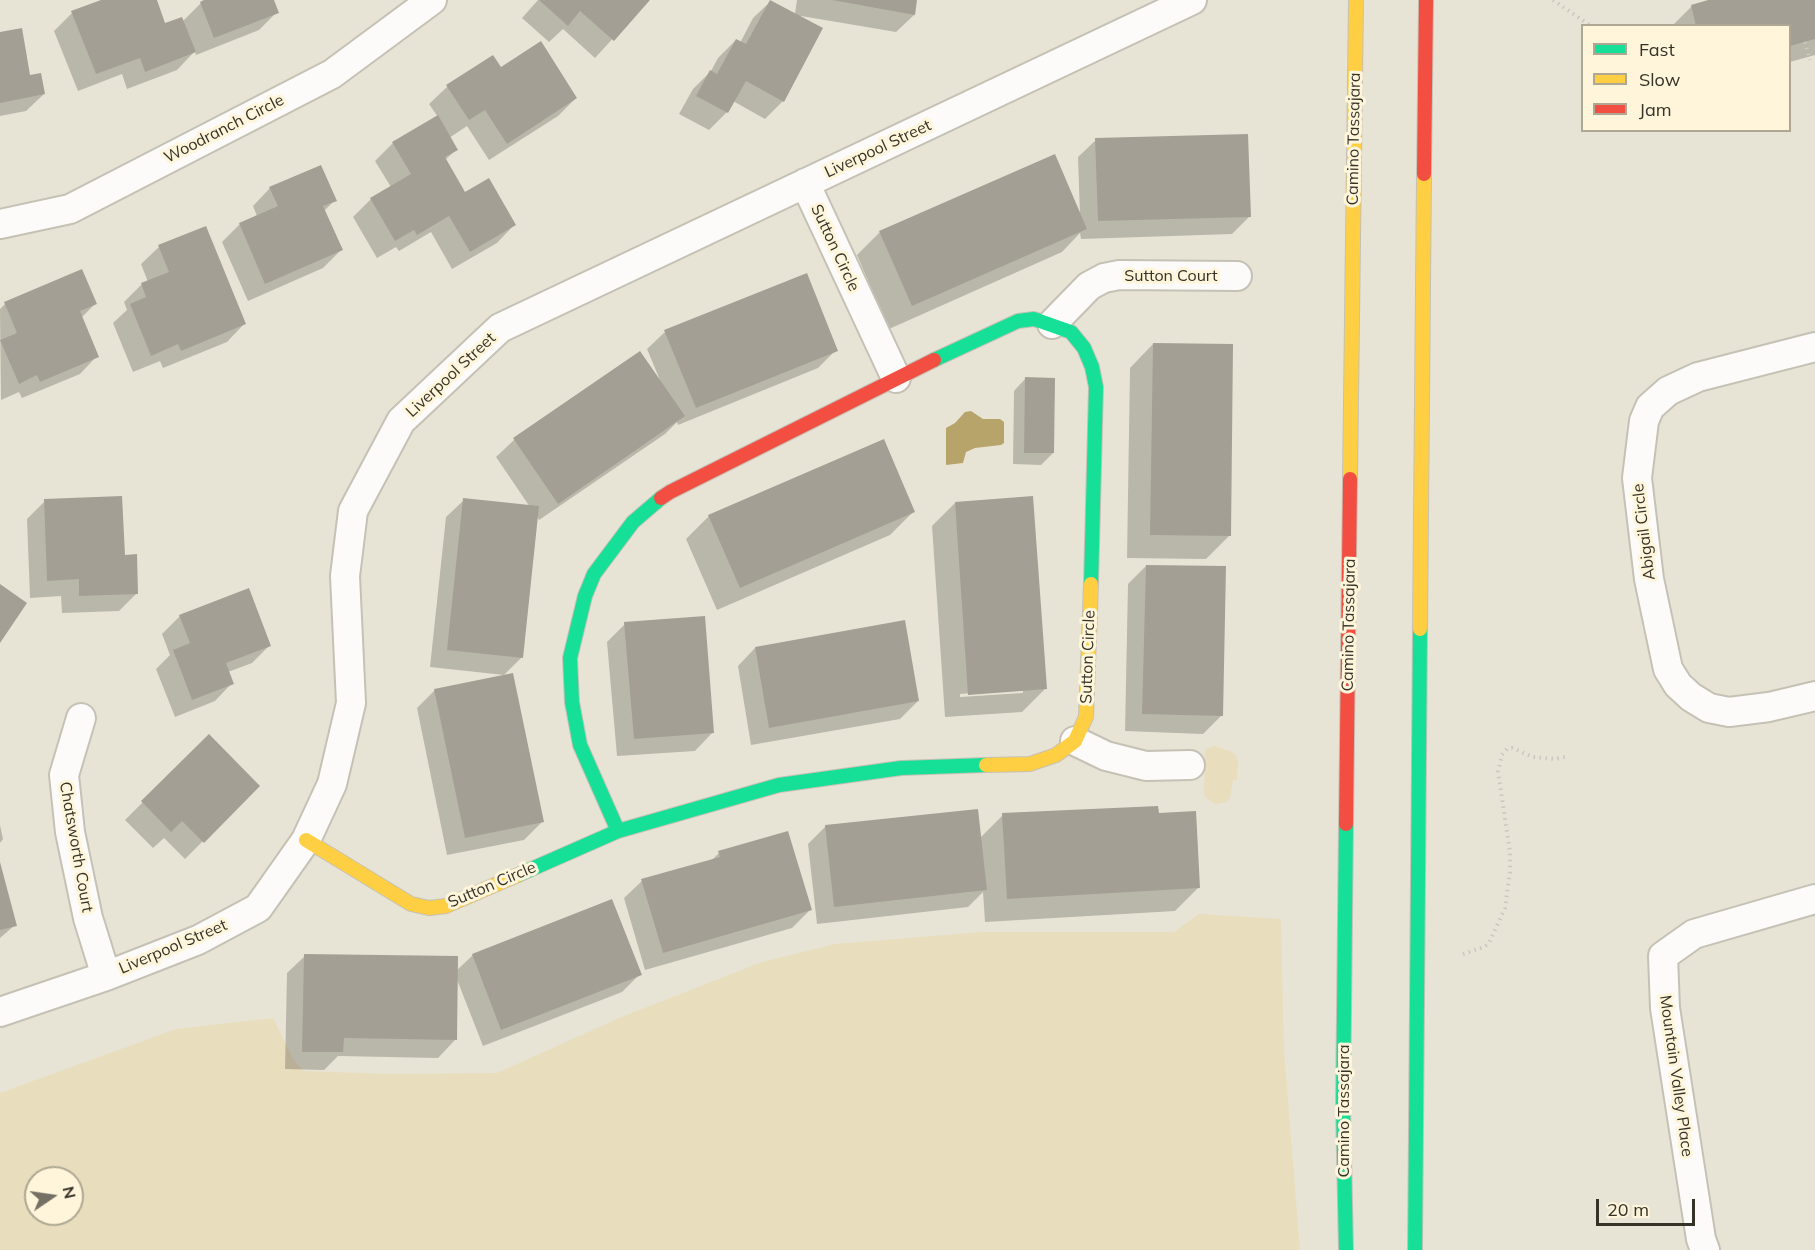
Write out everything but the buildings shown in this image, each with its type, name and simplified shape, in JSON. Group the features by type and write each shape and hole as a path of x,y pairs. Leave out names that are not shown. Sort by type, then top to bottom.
{"main road":[{"name":"Camino Tassajara","path":"1346,1250 1343,1106 1356,0"},
{"path":"1415,1250 1426,0"},
{"name":"Sutton Circle","path":"306,840 411,904 429,908 446,906 618,831 779,785 901,768 1030,764 1056,755 1075,741 1086,717 1096,387 1092,367 1084,348 1071,332 1034,319 1018,321 896,378 670,492 633,522 594,574 585,596 570,658 572,702 580,745 618,831"}],"street":[{"name":"Woodranch Circle","path":"0,224 70,209 332,74 432,0"},
{"name":"Liverpool Street","path":"0,1012 106,976 198,940 258,908 306,840 332,784 351,703 345,576 353,511 401,421 500,328 1192,0"},
{"name":"Sutton Circle","path":"806,183 896,378"},
{"name":"Sutton Court","path":"1052,324 1089,286 1104,278 1119,275 1237,276"},
{"name":"Abigail Circle","path":"1815,347 1698,377 1668,391 1650,406 1644,422 1637,478 1649,579 1668,669 1678,685 1691,698 1709,708 1729,712 1769,707 1815,696"},
{"name":"Chatsworth Court","path":"81,718 64,775 70,832 88,918 106,976"},
{"path":"1075,741 1106,756 1146,766 1190,765"},
{"name":"Mountain Valley Place","path":"1705,1250 1701,1239 1665,1008 1663,956 1694,934 1815,899"}],"path":[{"path":"1553,0 1588,24"},
{"path":"1806,42 1810,60"},
{"path":"1463,954 1484,948 1489,943 1505,908 1510,852 1498,772 1502,755 1507,749 1512,748 1533,757 1555,759 1569,756"}],"shaded area":[{"path":"971,411 983,419 1000,419 1004,422 1004,443 975,448 966,452 963,463 946,465 946,428 955,423 965,412"},
{"path":"1215,746 1232,752 1238,761 1237,780 1233,780 1230,798 1226,802 1216,804 1207,799 1204,794 1205,749"},
{"path":"1199,914 1281,919 1284,1051 1300,1250 0,1250 0,1093 176,1029 273,1018 293,1059 304,1071 388,1074 497,1073 619,1018 762,962 835,944 982,932 1174,932"}],"traffic: fast":[{"path":"934,360 1018,321 1034,319 1071,332 1084,348 1092,367 1096,387 1091,584"},
{"path":"618,831 580,745 572,702 570,658 585,596 594,574 633,522 661,498"},
{"path":"1415,1250 1420,629"},
{"path":"518,875 618,831 779,785 901,768 986,765"},
{"path":"1346,824 1343,1106 1346,1250"}],"traffic: slow":[{"path":"1350,479 1356,0"},
{"path":"1420,629 1424,174"},
{"path":"986,765 1030,764 1056,755 1075,741 1086,717 1091,584"},
{"path":"306,840 411,904 429,908 446,906 518,875"}],"traffic: jam":[{"path":"1424,174 1426,0"},
{"path":"661,498 934,360"},
{"path":"1346,824 1350,479"}]}
